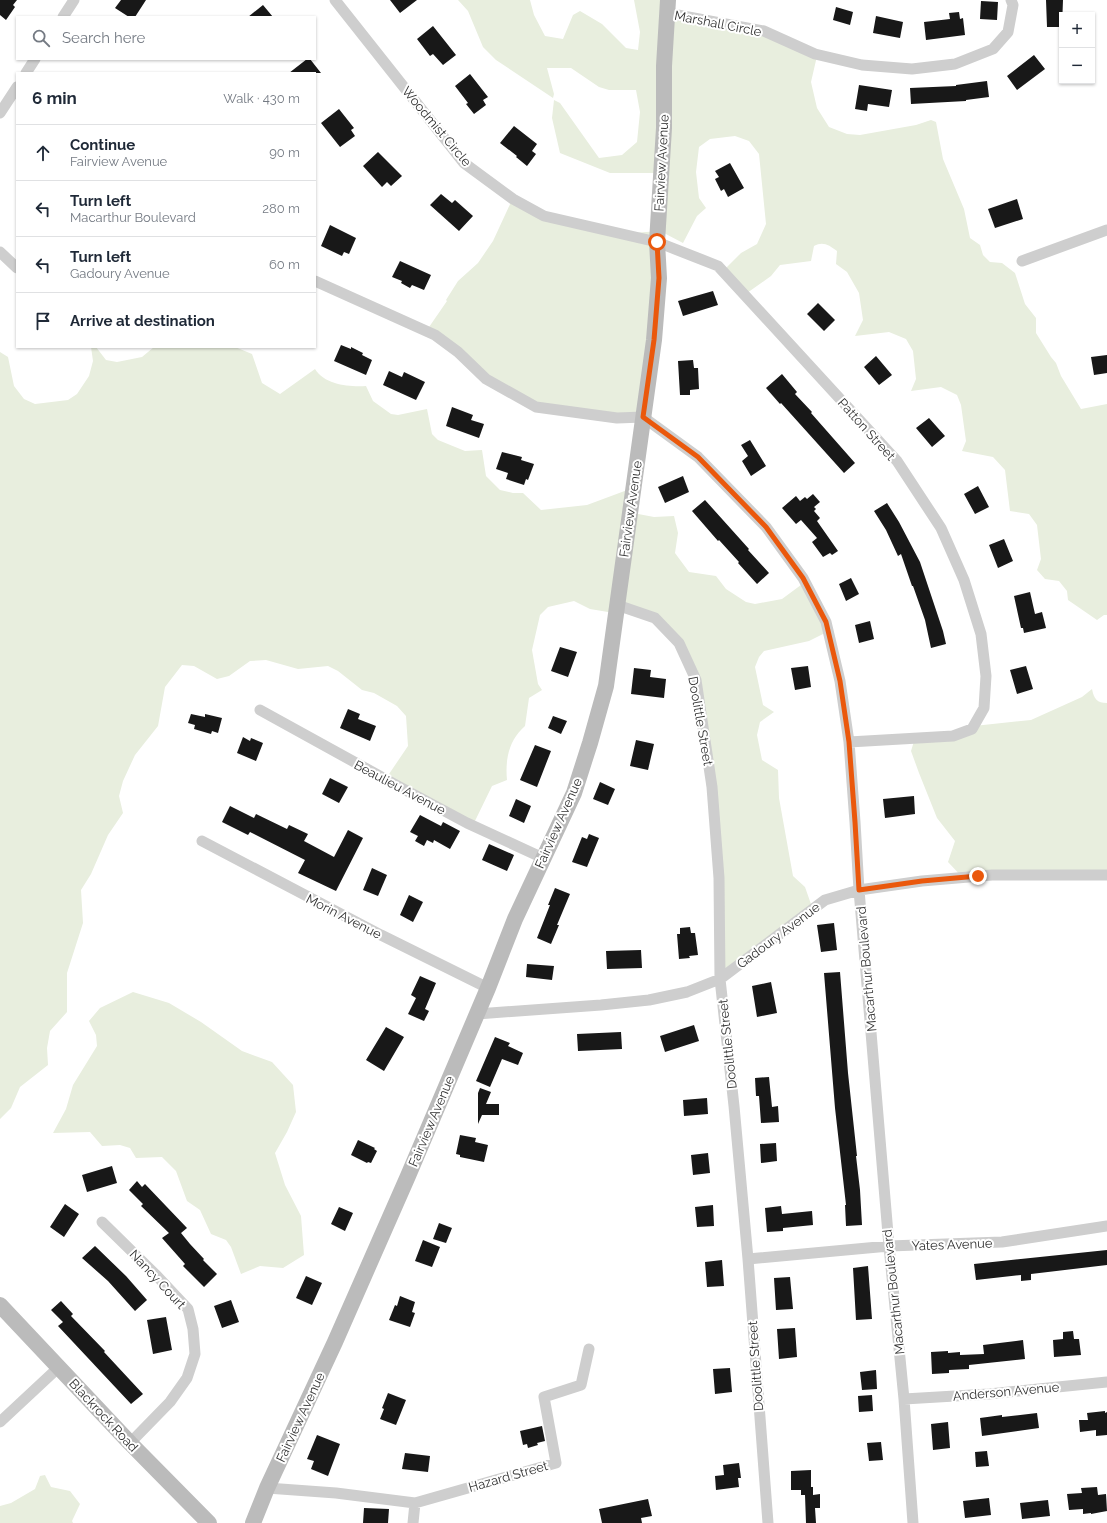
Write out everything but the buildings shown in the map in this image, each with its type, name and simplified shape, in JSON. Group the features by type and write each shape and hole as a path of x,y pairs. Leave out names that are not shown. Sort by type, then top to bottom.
{"main road":[{"name":"Fairview Avenue","path":"253,1523 267,1488 335,1342 478,1014 515,920 574,793 606,686 654,340 659,278 657,242 664,128 664,66 667,7"},
{"name":"Blackrock Road","path":"0,1305 182,1498 209,1523"}],"street":[{"path":"64,16 74,0"},
{"name":"Woodmist Circle","path":"335,0 464,163 483,178 512,199 544,216 657,242"},
{"name":"Marshall Circle","path":"667,7 764,31 815,54 855,63 912,69 955,64 993,49 1008,32 1013,5 1011,0"},
{"path":"27,72 35,60"},
{"path":"0,113 16,89"},
{"path":"1022,261 1107,230"},
{"name":"Patton Street","path":"657,242 718,266 897,461 941,528 964,580 980,634 986,682 984,708 972,729 953,736 849,742"},
{"path":"0,252 16,267"},
{"path":"316,281 435,335 458,352 486,379 536,407 617,418 643,417"},
{"name":"Macarthur Boulevard","path":"643,417 698,457 766,527 803,578 826,622 840,681 849,742 859,890 888,1246 904,1399 913,1523"},
{"name":"Doolittle Street","path":"617,605 655,618 679,643 696,680 713,795 719,878 720,979 734,1106 748,1259 768,1523"},
{"name":"Beaulieu Avenue","path":"260,710 396,786 543,858"},
{"name":"Morin Avenue","path":"202,841 381,935 488,988"},
{"name":"Gadoury Avenue","path":"478,1014 649,1000 687,992 720,979 825,900 859,890 922,881 992,875 1107,875"},
{"name":"Nancy Court","path":"102,1222 188,1309 193,1329 195,1354 187,1378 170,1402 130,1443"},
{"name":"Yates Avenue","path":"748,1259 888,1246 1002,1242 1107,1226"},
{"name":"Hazard Street","path":"267,1488 336,1493 415,1503 556,1463 544,1397 581,1385 590,1349"},
{"path":"0,1422 59,1367"},
{"name":"Anderson Avenue","path":"904,1399 990,1394 1107,1382"},
{"path":"413,1523 415,1503"}],"green space":[{"path":"458,0 530,0 534,15 545,36 563,39 573,15 580,11 602,24 626,48 638,50 640,32 634,0 668,0 668,9 765,29 817,56 811,82 817,108 829,127 847,134 860,135 916,125 931,120 936,122 943,159 964,209 970,238 980,245 983,255 990,262 1002,263 1015,273 1025,304 1036,318 1036,333 1056,363 1061,376 1081,409 1107,404 1107,615 1104,615 1097,620 1068,600 1067,591 1059,581 1045,579 1037,570 1041,559 1037,525 1029,514 1010,511 1005,470 993,457 962,451 966,441 961,405 957,395 941,387 911,391 916,379 913,351 906,339 889,332 855,336 863,320 859,293 847,272 836,264 837,251 826,244 814,246 811,261 780,265 771,276 747,293 724,270 741,253 757,244 766,224 759,154 749,141 735,136 710,139 699,147 696,172 699,198 706,208 697,216 683,243 662,232 643,415 571,410 539,403 498,382 455,347 427,330 447,301 446,300 458,281 478,263 493,241 512,200 535,212 633,233 660,231 661,173 610,173 560,153 552,118 554,100 560,103 599,158 622,155 637,142 640,112 636,90 609,90 599,87 571,68 547,68 554,94 553,98 496,60 483,47 468,11"},
{"path":"91,348 97,348 106,360 117,362 142,357 153,348 237,348 252,354 262,383 280,394 315,369 325,379 331,382 352,386 366,386 373,401 391,414 398,415 427,409 432,434 438,440 465,451 482,450 486,476 500,490 513,493 523,493 541,510 587,505 630,489 633,513 654,517 674,516 678,533 675,553 689,572 716,576 726,589 746,602 755,604 782,599 805,582 827,632 809,641 764,651 759,657 755,667 763,705 774,712 760,722 757,735 762,760 778,770 779,798 793,876 805,887 812,907 721,974 720,909 695,676 658,618 620,605 614,613 590,609 574,601 548,607 540,615 532,650 538,684 542,690 529,698 525,726 515,737 509,750 507,780 492,786 474,823 387,777 408,746 406,716 397,706 374,693 362,690 338,671 328,666 298,669 266,660 250,661 229,676 217,679 194,666 182,665 165,687 158,726 135,755 123,781 119,796 123,813 108,835 91,874 81,890 83,923 67,973 67,1012 50,1031 47,1048 48,1065 20,1087 11,1108 0,1119 0,352 8,357 14,386 24,399 35,404 68,400 77,394 89,376 93,361"},
{"path":"1092,689 1096,700 1107,703 1107,873 963,878 948,862 955,841 937,818 919,773 911,751 915,738 952,735 974,726 1031,720 1082,697"},
{"path":"133,992 169,1003 201,1022 242,1051 272,1062 293,1085 296,1112 275,1153 285,1185 301,1216 304,1255 283,1268 260,1266 241,1274 231,1247 226,1240 211,1234 200,1210 187,1201 176,1171 162,1157 136,1158 130,1148 120,1145 102,1146 90,1132 53,1133 66,1109 73,1085 97,1046 96,1035 89,1021 100,1008"},
{"path":"45,1475 51,1487 70,1491 80,1504 72,1521 73,1523 0,1523 0,1506 11,1503 35,1489 40,1476"}],"route":[{"path":"657,242 659,278 654,340 643,417 698,457 766,527 803,578 826,622 840,681 849,742 859,890 922,881 978,876"}]}
